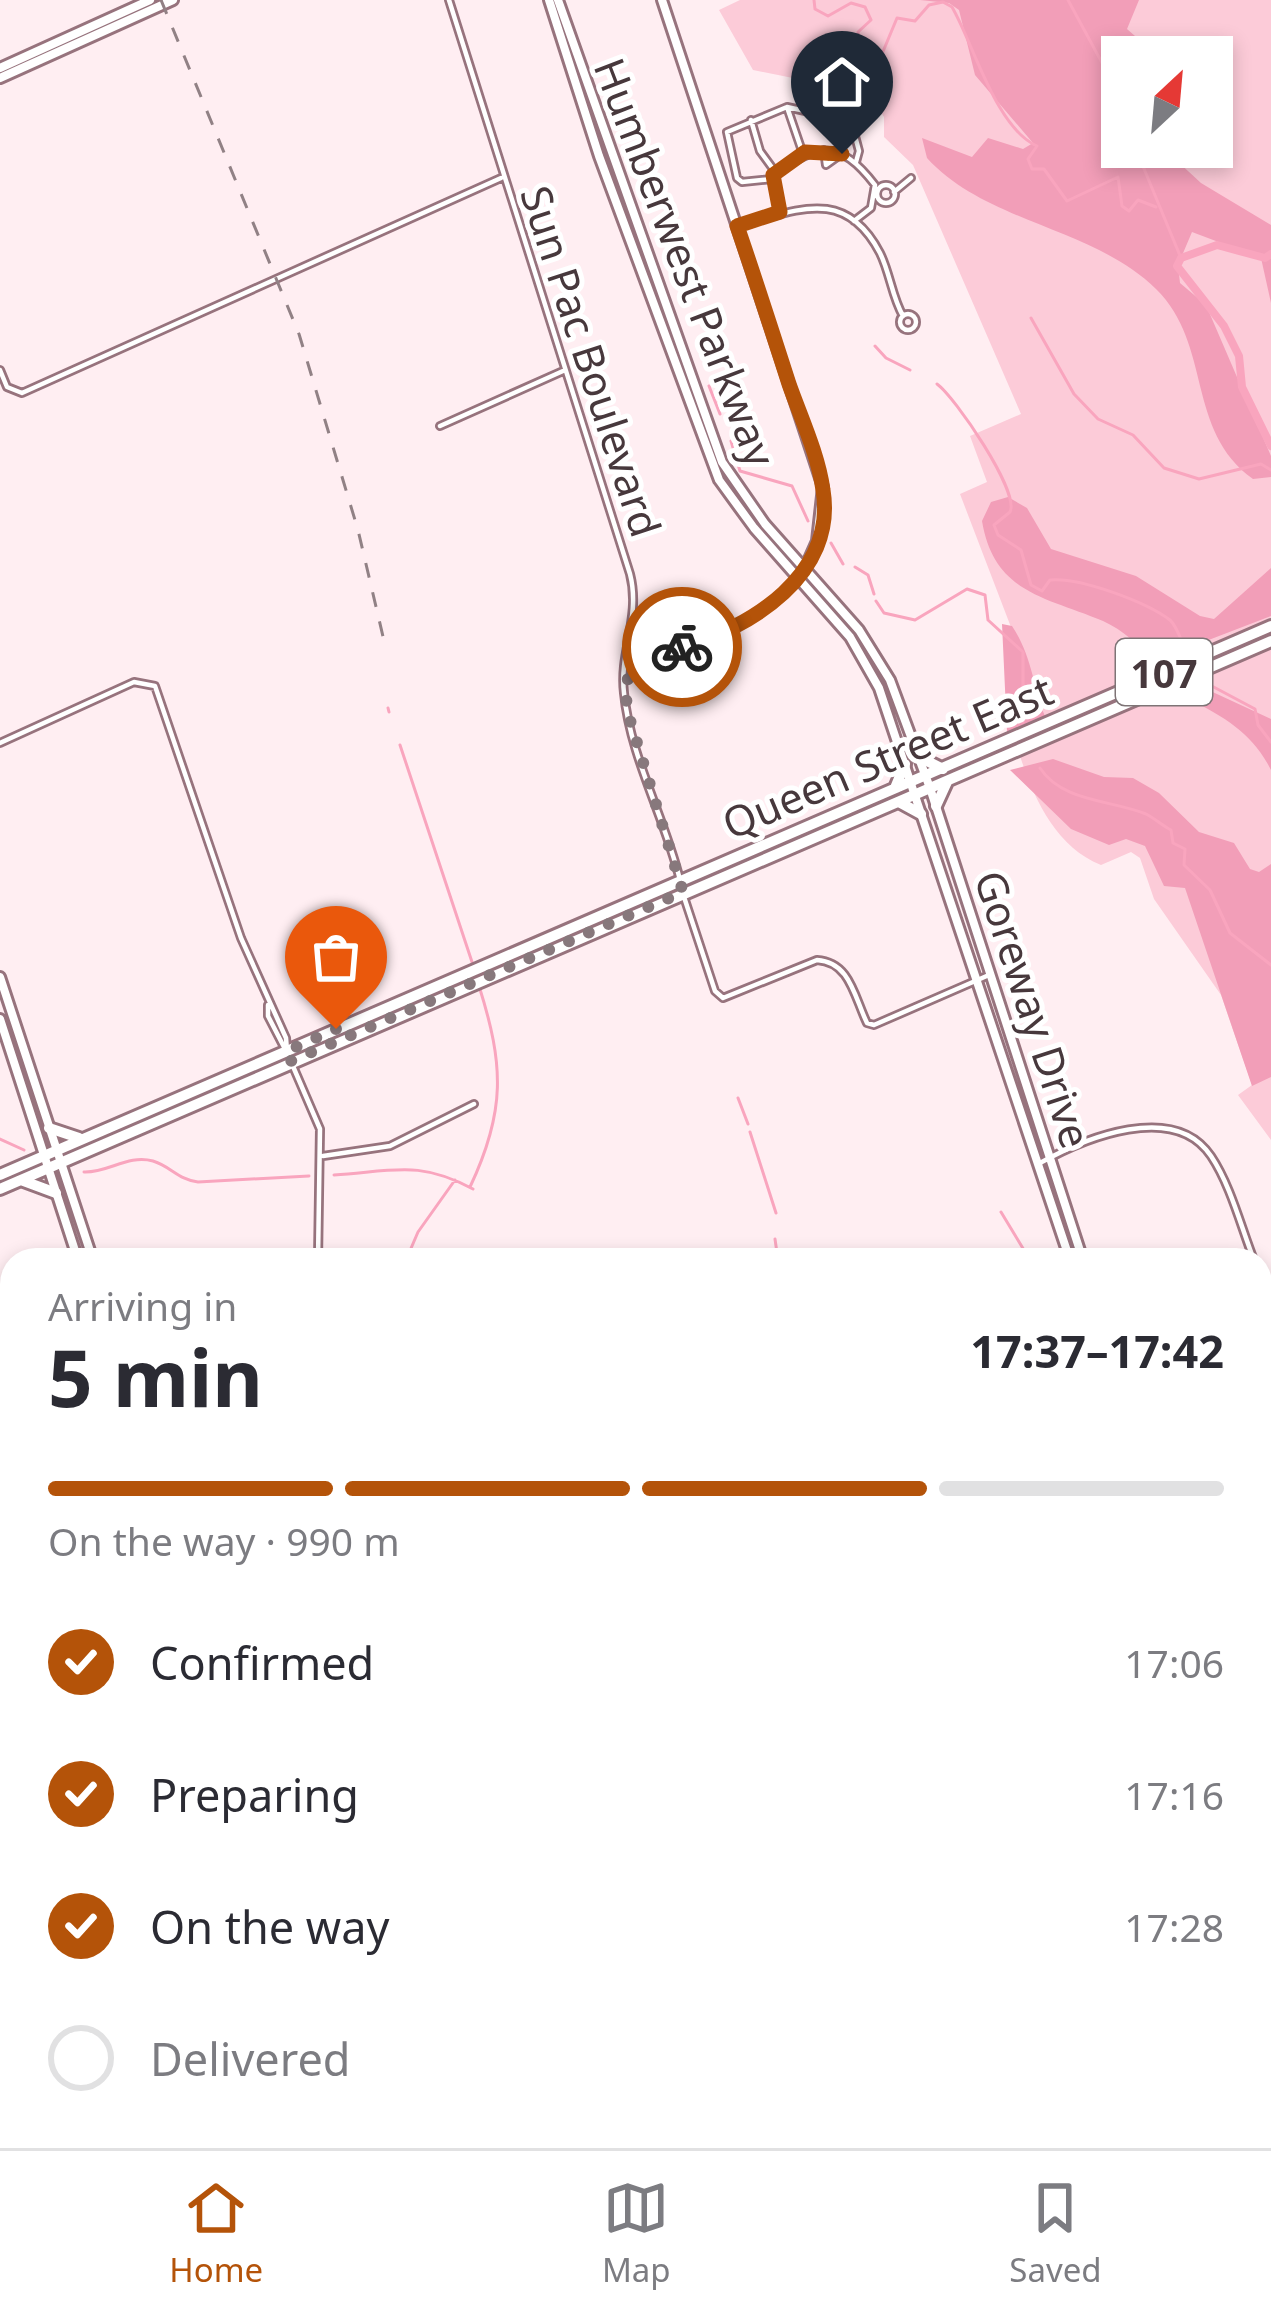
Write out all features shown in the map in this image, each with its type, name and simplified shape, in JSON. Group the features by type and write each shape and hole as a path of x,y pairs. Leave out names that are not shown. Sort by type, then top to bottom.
{"main road":[{"path":"0,68 150,0"},
{"path":"0,78 173,0"},
{"name":"Humberwest Parkway","path":"553,0 715,446 741,494 881,664 928,782"},
{"name":"Humberwest Parkway","path":"553,0 699,434 719,480 867,664 913,789"},
{"path":"662,0 823,487 818,541 805,568"},
{"name":"Queen Street East","path":"945,775 1271,626"},
{"name":"Queen Street East","path":"59,1156 82,1138 289,1056 897,795 1271,641"},
{"path":"919,757 945,775 936,806"},
{"path":"905,764 897,795 922,814"},
{"name":"Goreway Drive","path":"928,782 1079,1248"},
{"name":"Goreway Drive","path":"913,789 1066,1248"},
{"path":"0,977 89,1248"},
{"path":"0,1019 74,1248"},
{"name":"Queen Street East","path":"0,1175 46,1162 201,1100 289,1056"},
{"path":"201,1100 217,1089 218,1081"},
{"path":"50,1128 82,1138"},
{"name":"Queen Street East","path":"0,1189 46,1162"},
{"path":"21,1180 56,1193"}],"street":[{"name":"Sun Pac Boulevard","path":"448,0 633,587 626,707 715,991 723,998 817,959 832,961 843,968 867,1022 874,1024 978,979"},
{"path":"787,107 803,154"},
{"path":"856,163 859,148 851,121 787,107 724,136 742,182 774,176 803,154 824,150 856,163 889,203 894,191 911,178"},
{"path":"751,120 760,152 774,176 780,212"},
{"path":"824,150 822,161 830,166 840,154"},
{"path":"0,370 16,393 501,178"},
{"path":"854,221 872,208 886,185 894,191"},
{"path":"737,226 813,206 854,221 880,254 903,316"},
{"path":"440,426 562,371"},
{"path":"630,644 678,648 702,642 753,619 805,568"},
{"path":"0,742 137,681 155,686 273,1028 320,1127 319,1248"},
{"path":"978,979 991,974"},
{"path":"323,1156 390,1146 474,1104"},
{"path":"1038,1164 1139,1128 1184,1133 1214,1160 1249,1248"}],"shaded area":[{"path":"740,0 1271,0 1271,621 1045,716 960,494 987,482 970,436 1021,414 913,165 884,137 884,117 870,95 862,100 852,90 753,70 719,10"},
{"path":"920,0 1139,0 1127,29 1135,36 1101,36 1101,168 1185,168 1271,225 1271,303 1261,258 1192,232 1178,265 1180,283 1206,305 1271,456 1271,477 1253,479 1217,437 1186,335 1156,289 1102,252 979,197 927,158 922,138 972,157 988,138 1023,149 1033,143 975,75 959,10 949,3"},
{"path":"1008,497 1027,508 1051,549 1136,576 1200,616 1214,619 1271,568 1271,616 1154,661 1110,625 1026,589 998,564 982,521 991,502"},
{"path":"1002,624 1012,626 1024,648 1045,716 1007,732"},
{"path":"1271,646 1271,1140 1238,1095 1252,1085 1221,995 1154,899 1140,858 1131,852 1101,865 1071,846 1040,805 1020,756"},
{"path":"1204,688 1271,719 1271,770 1237,728 1191,700 1193,690"},
{"path":"1053,759 1104,777 1133,778 1159,793 1199,832 1234,843 1250,869 1259,872 1271,864 1271,1077 1252,1086 1185,888 1164,886 1145,846 1126,839 1109,845 1071,829 1010,770"}],"waterway":[{"path":"814,0 815,9 828,16 851,3 865,7 871,20 858,32 860,52 882,54 897,18 915,21 929,5 943,2 952,7 998,104 1022,136 1037,146 1028,159 1032,169 1044,169 1067,201 1118,177 1122,206 1129,211 1138,200 1156,207"},
{"path":"1068,0 1101,61"},
{"path":"1144,168 1181,258"},
{"path":"1271,254 1265,258 1217,245 1181,258 1177,266 1224,326 1239,356 1242,387 1271,446"},
{"path":"1031,318 1074,394 1098,419 1133,435 1164,468 1199,479 1261,464 1271,470"},
{"path":"875,346 886,358 910,370"},
{"path":"937,384 971,425 1005,485 1010,512 994,525 998,535 1021,550 1031,585 1042,591 1050,580 1063,580 1129,599 1170,620 1187,654"},
{"path":"709,386 720,414"},
{"path":"731,441 740,471 792,486 808,521"},
{"path":"831,543 843,564"},
{"path":"855,567 868,575 874,594"},
{"path":"876,601 884,613 915,620 967,589 985,595 988,620 1023,652 1023,722"},
{"path":"1208,684 1255,709 1258,725 1271,742"},
{"path":"388,708 389,712"},
{"path":"400,745 473,965"},
{"path":"1040,768 1061,788 1146,814 1171,830 1173,843 1185,849 1184,865 1210,890 1230,933 1271,965"},
{"path":"470,1187 490,1135 497,1088 493,1040 479,986"},
{"path":"738,1098 748,1124"},
{"path":"750,1132 776,1213"},
{"path":"0,1139 24,1150"},
{"path":"84,1172 144,1160 198,1182 309,1176"},
{"path":"334,1175 421,1171 473,1189"},
{"path":"411,1248 455,1180"},
{"path":"1001,1212 1023,1248"},
{"path":"775,1239 776,1248"}],"railway":[{"path":"161,0 299,334 358,530 385,645"}],"way so far":[{"path":"336,1029 287,1051 291,1061 683,892 623,687 630,644 682,647"}],"route":[{"path":"682,647 753,619 774,603 798,578 818,541 823,487 737,226 780,212 773,175 805,152 842,154"}]}
